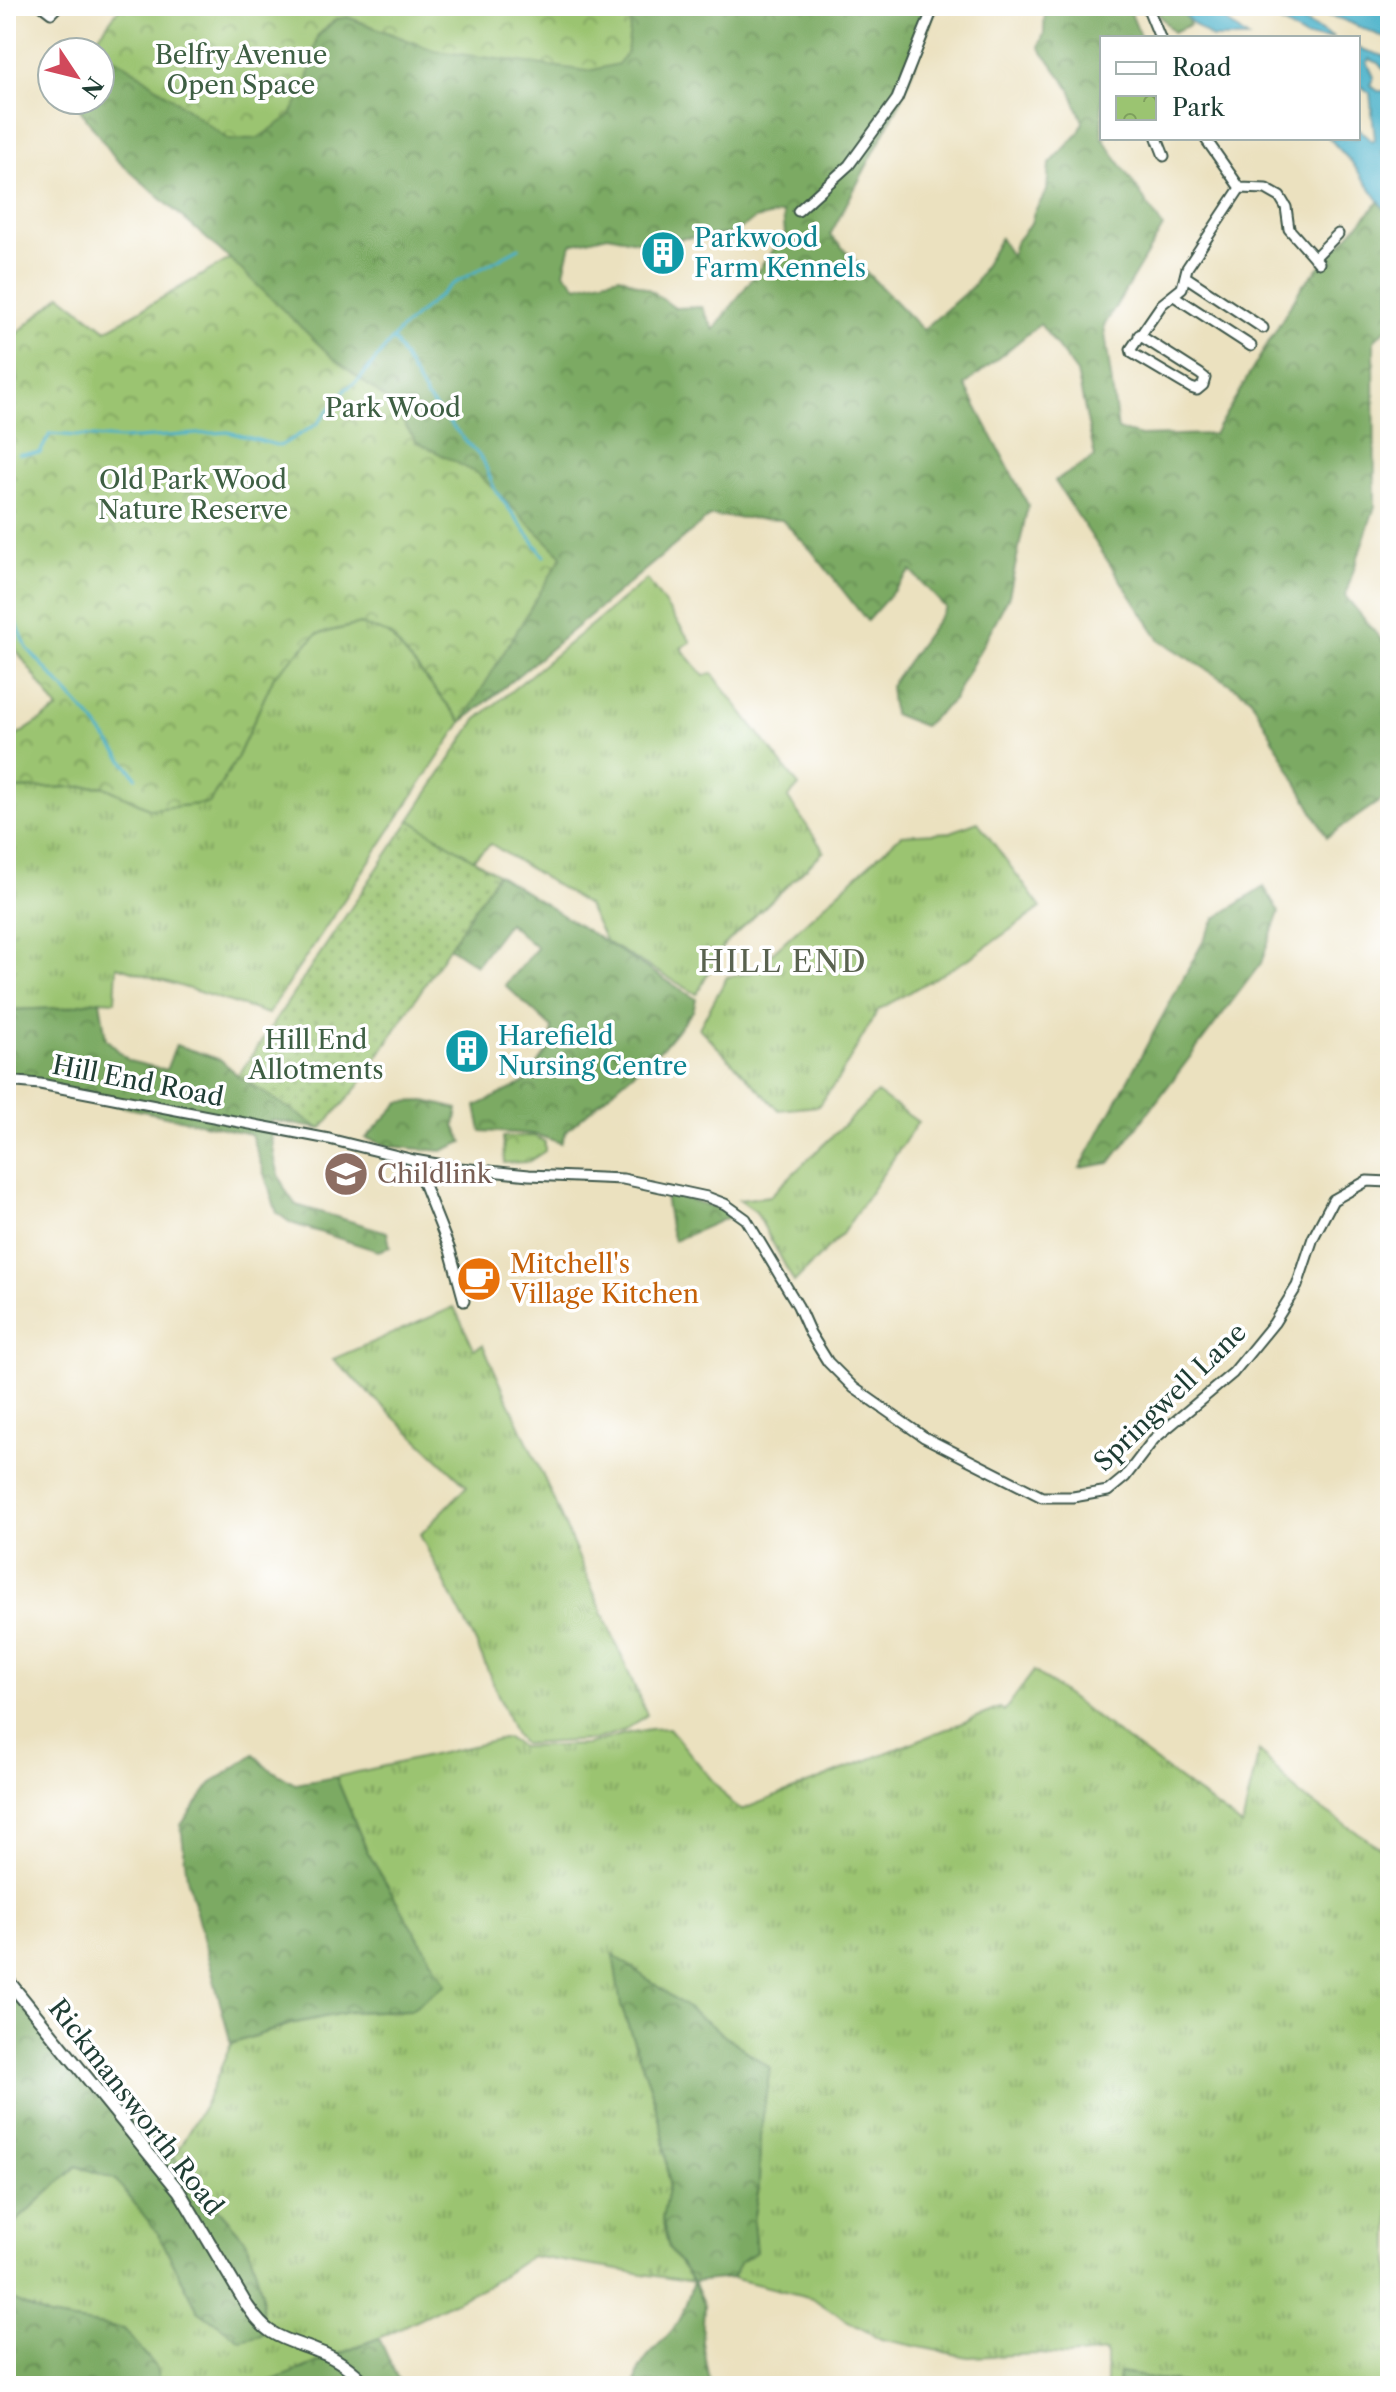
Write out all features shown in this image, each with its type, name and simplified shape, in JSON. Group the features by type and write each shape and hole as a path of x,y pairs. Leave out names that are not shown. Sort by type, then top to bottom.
{"street":[{"path":"42,6 51,13 58,6"},
{"path":"798,211 849,165 897,99 934,6"},
{"path":"1147,6 1159,36"},
{"path":"1158,140 1164,156"},
{"path":"1206,140 1240,188"},
{"path":"1240,188 1266,189 1280,197 1286,207 1289,229 1317,261 1338,234"},
{"path":"1136,339 1200,374 1205,378 1203,385 1197,390 1191,388 1132,353 1131,349 1136,339 1162,304 1182,288 1187,268 1240,188"},
{"path":"1186,277 1263,328"},
{"path":"1174,296 1251,346"},
{"name":"Hill End Road","path":"6,1081 40,1084 301,1134 414,1160 529,1175 623,1179 707,1197 732,1208"},
{"path":"414,1160 450,1250 464,1301"},
{"name":"Springwell Lane","path":"732,1208 746,1219 759,1239 828,1362 854,1388 924,1437 1042,1497 1073,1497 1108,1491 1125,1477 1154,1439 1233,1373 1249,1355 1297,1286 1313,1238 1333,1200 1367,1181 1390,1182"},
{"name":"Rickmansworth Road","path":"6,1978 179,2191 258,2320 284,2339 344,2363 368,2386"}],"green space":[{"name":"Belfry Avenue Open Space","path":"121,6 633,7 627,52 618,64 588,71 436,51 348,17 336,19 317,36 307,85 290,116 258,138 229,140 116,60 116,36 99,36"},
{"name":"Park Wood","path":"632,6 937,6 900,103 830,235 923,330 974,285 1000,238 1011,256 1015,243 1031,223 1047,191 1049,165 1079,133 1083,122 1070,89 1039,47 1044,33 1045,6 1128,6 1140,36 1100,36 1100,140 1104,140 1163,227 1104,326 1118,430 1141,436 1214,434 1302,286 1379,202 1390,216 1390,325 1374,340 1375,506 1345,596 1390,650 1390,794 1327,837 1250,697 1160,640 1055,481 1095,457 1077,373 1040,324 965,385 1028,505 1009,596 953,700 924,726 893,714 890,686 946,608 911,571 867,621 811,550 782,520 710,516 462,722 389,634 360,624 317,634 274,676 237,758 209,803 151,809 103,786 6,789 6,743 58,709 6,635 6,379 17,382 11,339 61,295 106,330 230,259 116,159 85,116 116,116 116,60 229,140 258,138 307,85 317,37 336,19 347,17 436,51 627,52","holes":["783,213 785,234 714,330 702,307 675,308 650,290 620,276 577,286 564,272 571,244 608,235 641,242 731,234 755,219"]},
{"path":"1152,6 1182,6 1190,25 1173,32"},
{"name":"Old Park Wood Nature Reserve","path":"230,259 332,357 387,400 417,442 478,474 562,556 462,722 389,634 360,624 317,634 274,676 237,758 209,803 151,809 103,786 6,789 6,743 58,709 6,635 6,379 17,382 11,339 61,295 106,330"},
{"path":"647,579 691,642 681,648 704,676 712,673 799,786 788,798 824,851 723,946 697,994 606,942 587,905 491,844 473,859 410,820 476,720"},
{"path":"360,624 389,634 462,722 268,1014 117,966 115,1001 100,1000 63,1008 6,1010 6,789 104,786 151,809 273,676 317,634"},
{"name":"Hill End Allotments","path":"410,820 497,874 358,1087 321,1129 238,1076"},
{"path":"978,822 1041,908 970,958 878,1010 839,1078 818,1106 779,1110 699,1028 727,977 750,973 901,835 951,832"},
{"path":"497,874 696,999 693,1011 664,1046 566,1131 561,1143 534,1134 481,1131 476,1106 524,1083 551,1046 552,1028 505,985 537,948 508,923 476,965 449,947"},
{"path":"1264,887 1279,912 1261,963 1110,1163 1080,1168 1216,918"},
{"path":"100,1000 106,1039 129,1061 166,1070 176,1045 221,1060 238,1076 321,1129 270,1120 276,1165 289,1196 296,1205 387,1232 390,1247 378,1251 291,1223 277,1213 251,1134 52,1092 27,1076 6,1074 6,1010 63,1008"},
{"path":"877,1093 918,1122 842,1234 794,1282 756,1212 739,1200 770,1196"},
{"path":"425,1101 458,1109 455,1126 463,1142 442,1151 388,1146 366,1138 400,1102"},
{"path":"534,1136 545,1142 545,1151 528,1162 504,1163 503,1137"},
{"path":"665,1195 681,1197 736,1214 674,1241"},
{"path":"454,1307 474,1349 483,1345 647,1715 625,1730 594,1740 523,1744 515,1735 476,1643 420,1535 467,1486 333,1359"},
{"path":"1034,1671 1242,1826 1259,1751 1300,1795 1390,1854 1390,2386 1203,2386 1119,2373 1118,2386 1106,2386 1106,2352 1067,2356 968,2357 881,2339 812,2298 732,2278 740,2263 756,2251 753,2221 759,2186 760,2136 723,2034 680,2004 621,2006 651,2089 663,2133 669,2183 662,2220 669,2248 693,2282 531,2256 490,2284 379,2338 259,2386 160,2386 156,2367 124,2330 49,2317 6,2297 6,2231 77,2166 115,2179 158,2233 198,2310 262,2334 262,2292 247,2242 173,2158 206,2102 231,2044 291,2024 348,2012 410,2010 367,1851 336,1777 507,1738 521,1747 586,1745 628,1733 669,1728 731,1803 741,1810 1000,1708 1004,1711"},
{"path":"254,1754 265,1766 295,1784 336,1777 367,1851 446,1984 410,2010 348,2012 291,2024 231,2044 187,1877 181,1825 211,1784"},
{"path":"613,1954 770,2068 760,2136 759,2186 753,2221 756,2252 740,2263 732,2278 693,2282 669,2248 662,2219 669,2183 663,2133 651,2089 621,2006"},
{"path":"6,1988 97,2093 152,2133 247,2242 262,2292 262,2335 240,2340 198,2310 158,2233 115,2179 77,2166 6,2231"},
{"path":"693,2282 704,2306 702,2342 710,2386 636,2386 644,2361 680,2318"},
{"path":"6,2297 49,2317 124,2329 156,2367 160,2386 6,2386"},
{"path":"379,2338 401,2386 259,2386"},
{"path":"1119,2373 1203,2386 1118,2386"}],"water":[{"path":"1177,6 1206,6 1245,36 1209,36"},
{"path":"1253,6 1275,6 1330,36 1303,36"},
{"path":"1303,6 1390,6 1390,40 1341,19 1306,10"},
{"path":"1360,49 1390,58 1390,77 1379,63 1369,59 1367,62 1374,77 1370,85 1384,91 1390,105 1382,153 1390,163 1390,216 1352,163 1331,140 1360,140 1360,130 1372,141 1375,139 1370,93 1360,86"}],"waterway":[{"path":"19,454 40,453 50,434 122,439 228,432 280,446 317,424 346,389 360,379 399,331 451,285 519,248"},
{"path":"393,339 427,398 483,460 495,490 544,556"},
{"path":"6,597 27,648 93,721 136,777"}],"place":[{"name":"Parkwood Farm Kennels","path":"663,253"},
{"name":"Harefield Nursing Centre","path":"467,1051"},
{"name":"Childlink","path":"346,1174"},
{"name":"Mitchell's Village Kitchen","path":"479,1279"}],"district":[{"name":"HILL END","path":"783,961"}]}
